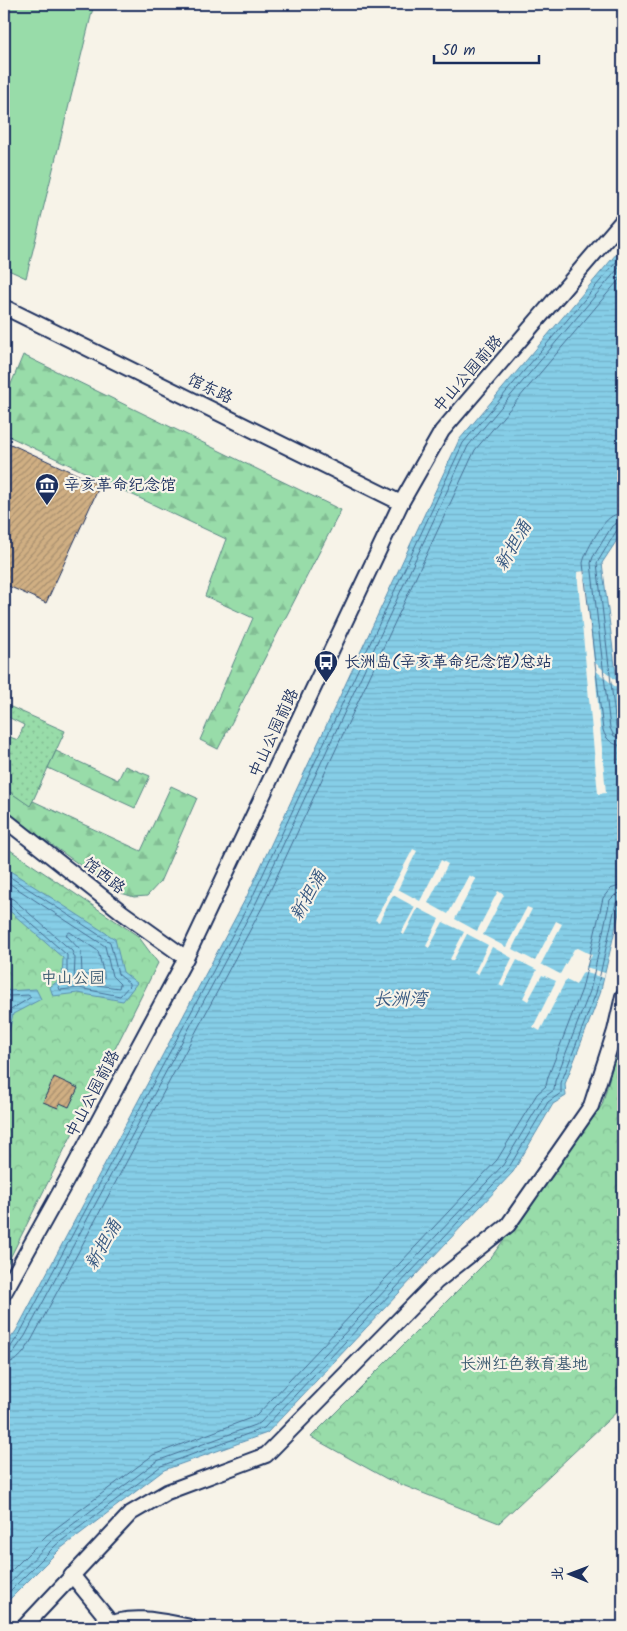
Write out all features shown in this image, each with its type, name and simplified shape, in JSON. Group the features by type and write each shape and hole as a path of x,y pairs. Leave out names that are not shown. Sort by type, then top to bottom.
{"street":[{"name":"中山公园前路","path":"4,1293 186,958 401,503 442,431 623,220"},
{"name":"馆东路","path":"4,307 401,503"},
{"name":"馆西路","path":"4,819 116,908 186,958"},
{"path":"24,1627 131,1513 167,1492 266,1455 436,1282 508,1225 591,1106 615,1031 623,996"},
{"path":"72,1575 107,1625 133,1619 150,1619 190,1627"}],"green space":[{"path":"4,4 94,4 26,278 4,268"},
{"path":"23,355 341,510 218,749 200,740 253,618 205,596 226,539 4,434 4,401"},
{"path":"4,704 65,731 30,807 4,788 4,757 8,758 11,752 4,748 4,737 7,736 18,740 24,725 4,715"},
{"path":"56,751 118,780 125,766 150,776 135,808 48,768"},
{"path":"171,786 197,798 160,882 147,896 134,897 118,892 4,811 4,788 30,806 33,801 141,851"},
{"name":"中山公园","path":"4,846 138,936 158,963 4,1270"},
{"name":"长洲红色教育基地","path":"623,1029 623,1406 499,1523 387,1479 311,1437 492,1256 602,1105"}],"water":[{"name":"长洲湾","path":"623,246 623,531 602,563 618,689 623,757 622,900 600,994 565,1084 566,1096 553,1104 513,1172 267,1433 164,1470 60,1549 4,1605 4,1347 16,1331 247,896 459,440"},
{"path":"4,867 115,939 123,972 137,983 123,1001 78,993 53,996 50,987 62,978 63,958 4,906"},
{"path":"4,986 9,991 36,989 41,999 13,1014 4,1052"}],"pier":[{"path":"585,571 594,662 617,681 618,689 595,670 606,793 598,794 577,572"},
{"path":"413,849 417,851 398,889 420,901 441,860 448,864 428,903 448,914 469,875 476,879 455,919 477,931 498,891 504,895 483,935 506,947 527,907 532,909 512,949 535,961 556,921 562,924 541,964 560,974 574,949 578,948 592,955 586,967 605,973 604,978 583,972 576,985 566,980 540,1031 533,1027 556,981 542,975 528,1001 523,998 537,970 517,960 503,987 499,985 512,958 492,947 478,975 474,973 488,945 467,934 453,961 450,959 464,932 443,922 429,948 426,946 439,919 418,908 404,935 401,933 415,907 393,895 379,922 375,920"}],"building":[{"name":"辛亥革命纪念馆","path":"4,441 100,485 46,603 4,584"},
{"path":"54,1077 78,1088 69,1107 60,1103 58,1108 43,1102"}],"place":[{"name":"辛亥革命纪念馆","path":"47,506"},
{"name":"长洲岛(辛亥革命纪念馆)总站","path":"326,683"}],"water label":[{"name":"新担涌","path":"514,546"},
{"name":"新担涌","path":"309,896"},
{"name":"新担涌","path":"104,1245"}]}
